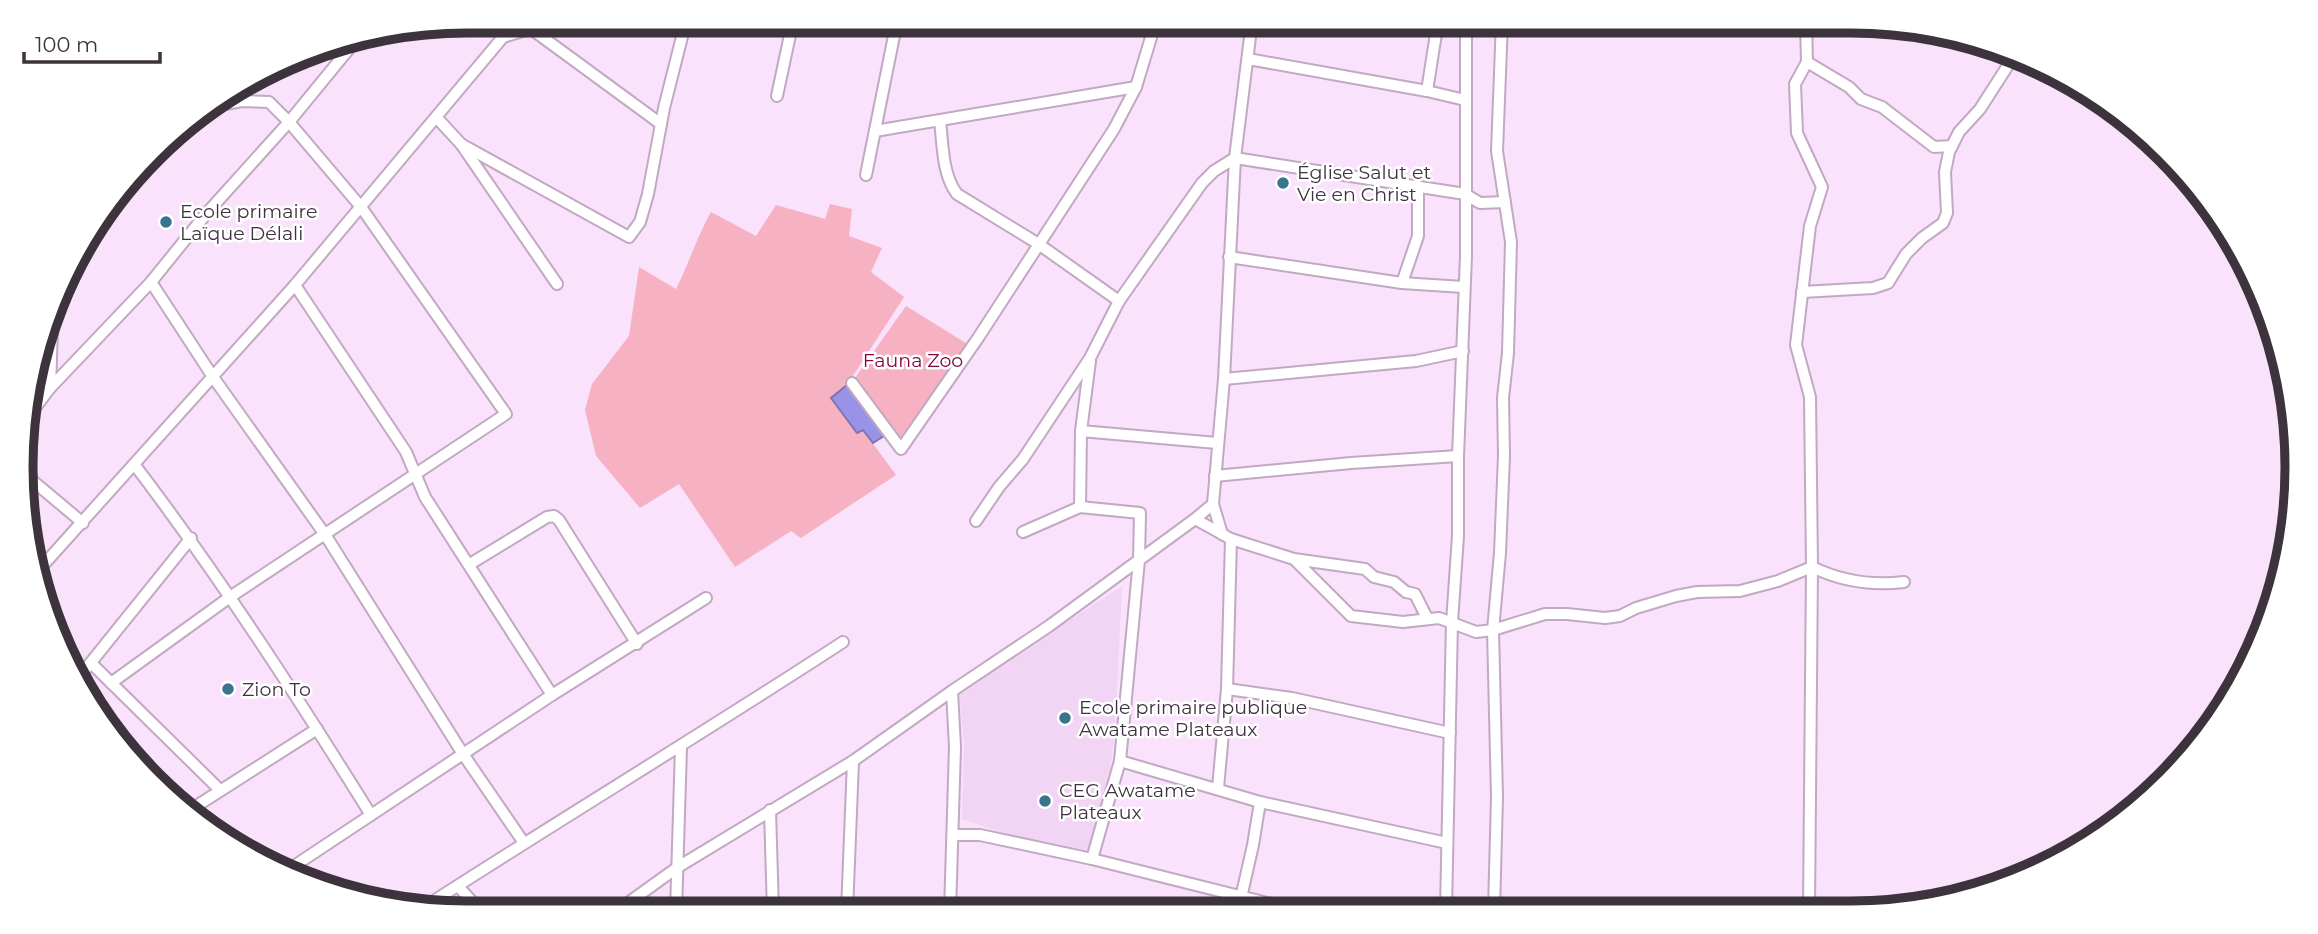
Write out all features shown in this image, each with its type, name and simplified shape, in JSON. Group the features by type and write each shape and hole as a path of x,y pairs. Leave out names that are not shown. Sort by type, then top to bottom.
{"street":[{"path":"45,564 295,285 503,37 515,33"},
{"path":"537,33 661,124"},
{"path":"461,144 629,237 640,222 683,33"},
{"path":"777,96 790,33"},
{"path":"866,175 894,33"},
{"path":"852,383 901,449 971,348 1114,129 1136,87 1152,33"},
{"path":"1218,788 1227,689 1227,537 1213,503 1224,379 1235,158 1251,33"},
{"path":"1427,91 1436,33"},
{"path":"1446,901 1452,622 1458,536 1458,456 1466,256 1466,33"},
{"path":"1494,901 1497,797 1493,630 1500,553 1504,456 1503,398 1508,353 1511,242 1497,151 1502,33"},
{"path":"1806,33 1807,62 1795,84 1797,134 1822,187 1810,226 1796,345 1810,397 1809,901"},
{"path":"38,404 151,282 206,214 289,122 349,50"},
{"path":"1248,59 1465,100"},
{"path":"1807,62 1849,88 1861,99 1882,107 1934,146 1952,146"},
{"path":"1802,292 1872,288 1888,283 1906,254 1943,223 1947,214 1945,172 1952,146 1959,132 1980,109 2009,63"},
{"path":"875,131 1136,87"},
{"path":"111,683 230,597 326,536 506,414 361,207 269,102 241,97"},
{"path":"437,118 461,144 557,284"},
{"path":"940,121 950,185 957,194 1038,243 1119,301"},
{"path":"976,521 999,487 1023,459 1090,358 1119,301 1202,183 1214,171 1235,158 1465,194 1480,203 1505,202"},
{"path":"1402,283 1418,236 1418,186"},
{"path":"1229,257 1402,283 1463,287"},
{"path":"151,282 213,377 326,536 463,754 524,843"},
{"path":"295,285 406,452 425,496 552,695"},
{"path":"50,388 51,343"},
{"path":"1224,379 1416,361 1463,351"},
{"path":"1080,507 1081,431 1090,358"},
{"path":"1081,431 1217,443"},
{"path":"1215,476 1458,456"},
{"path":"134,464 191,538 371,815"},
{"path":"34,481 83,523"},
{"path":"631,901 678,867 853,761 1049,626 1213,503"},
{"path":"1023,532 1080,507 1140,513 1139,560 1120,761 1092,859"},
{"path":"470,564 547,517 554,516 637,643"},
{"path":"1195,519 1227,537 1294,559 1365,569 1374,577 1394,582 1406,592 1415,594 1427,618"},
{"path":"84,672 191,538"},
{"path":"1294,559 1351,616 1403,622 1427,618 1452,622 1476,632 1493,630 1545,614 1605,618 1620,616 1636,608 1676,596 1697,592 1740,591 1811,567 1831,576 1868,584 1904,582"},
{"path":"295,865 552,695 706,598"},
{"path":"436,900 844,642"},
{"path":"92,664 220,790"},
{"path":"1227,689 1292,698 1450,733"},
{"path":"951,901 955,747 952,691"},
{"path":"196,806 317,729"},
{"path":"676,901 681,747"},
{"path":"847,901 853,761"},
{"path":"1120,761 1260,802 1447,843"},
{"path":"1239,901 1260,802"},
{"path":"770,810 773,901"},
{"path":"954,835 980,835 1092,859 1262,901"},
{"path":"457,886 471,901"}],"shaded area":[{"path":"847,385 884,436 873,443 863,430 857,433 831,398"},
{"path":"1122,586 1111,764 1091,848 1086,851 1027,841 962,819 964,745 959,692"}],"green space":[{"path":"830,204 852,209 849,236 882,248 871,272 904,297 847,385 831,398 858,433 863,430 896,475 801,538 791,531 735,567 679,484 640,508 596,456 585,410 592,384 629,336 639,267 676,289 711,212 756,236 776,205 825,219"},
{"name":"Fauna Zoo","path":"906,306 969,345 899,440 855,378"}],"place":[{"name":"Église Salut et Vie en Christ","path":"1283,183"},
{"name":"Ecole primaire Laïque Délali","path":"166,222"},
{"name":"Zion To","path":"228,689"},
{"name":"Ecole primaire publique Awatame Plateaux","path":"1065,718"},
{"name":"CEG Awatame Plateaux","path":"1045,801"}]}
